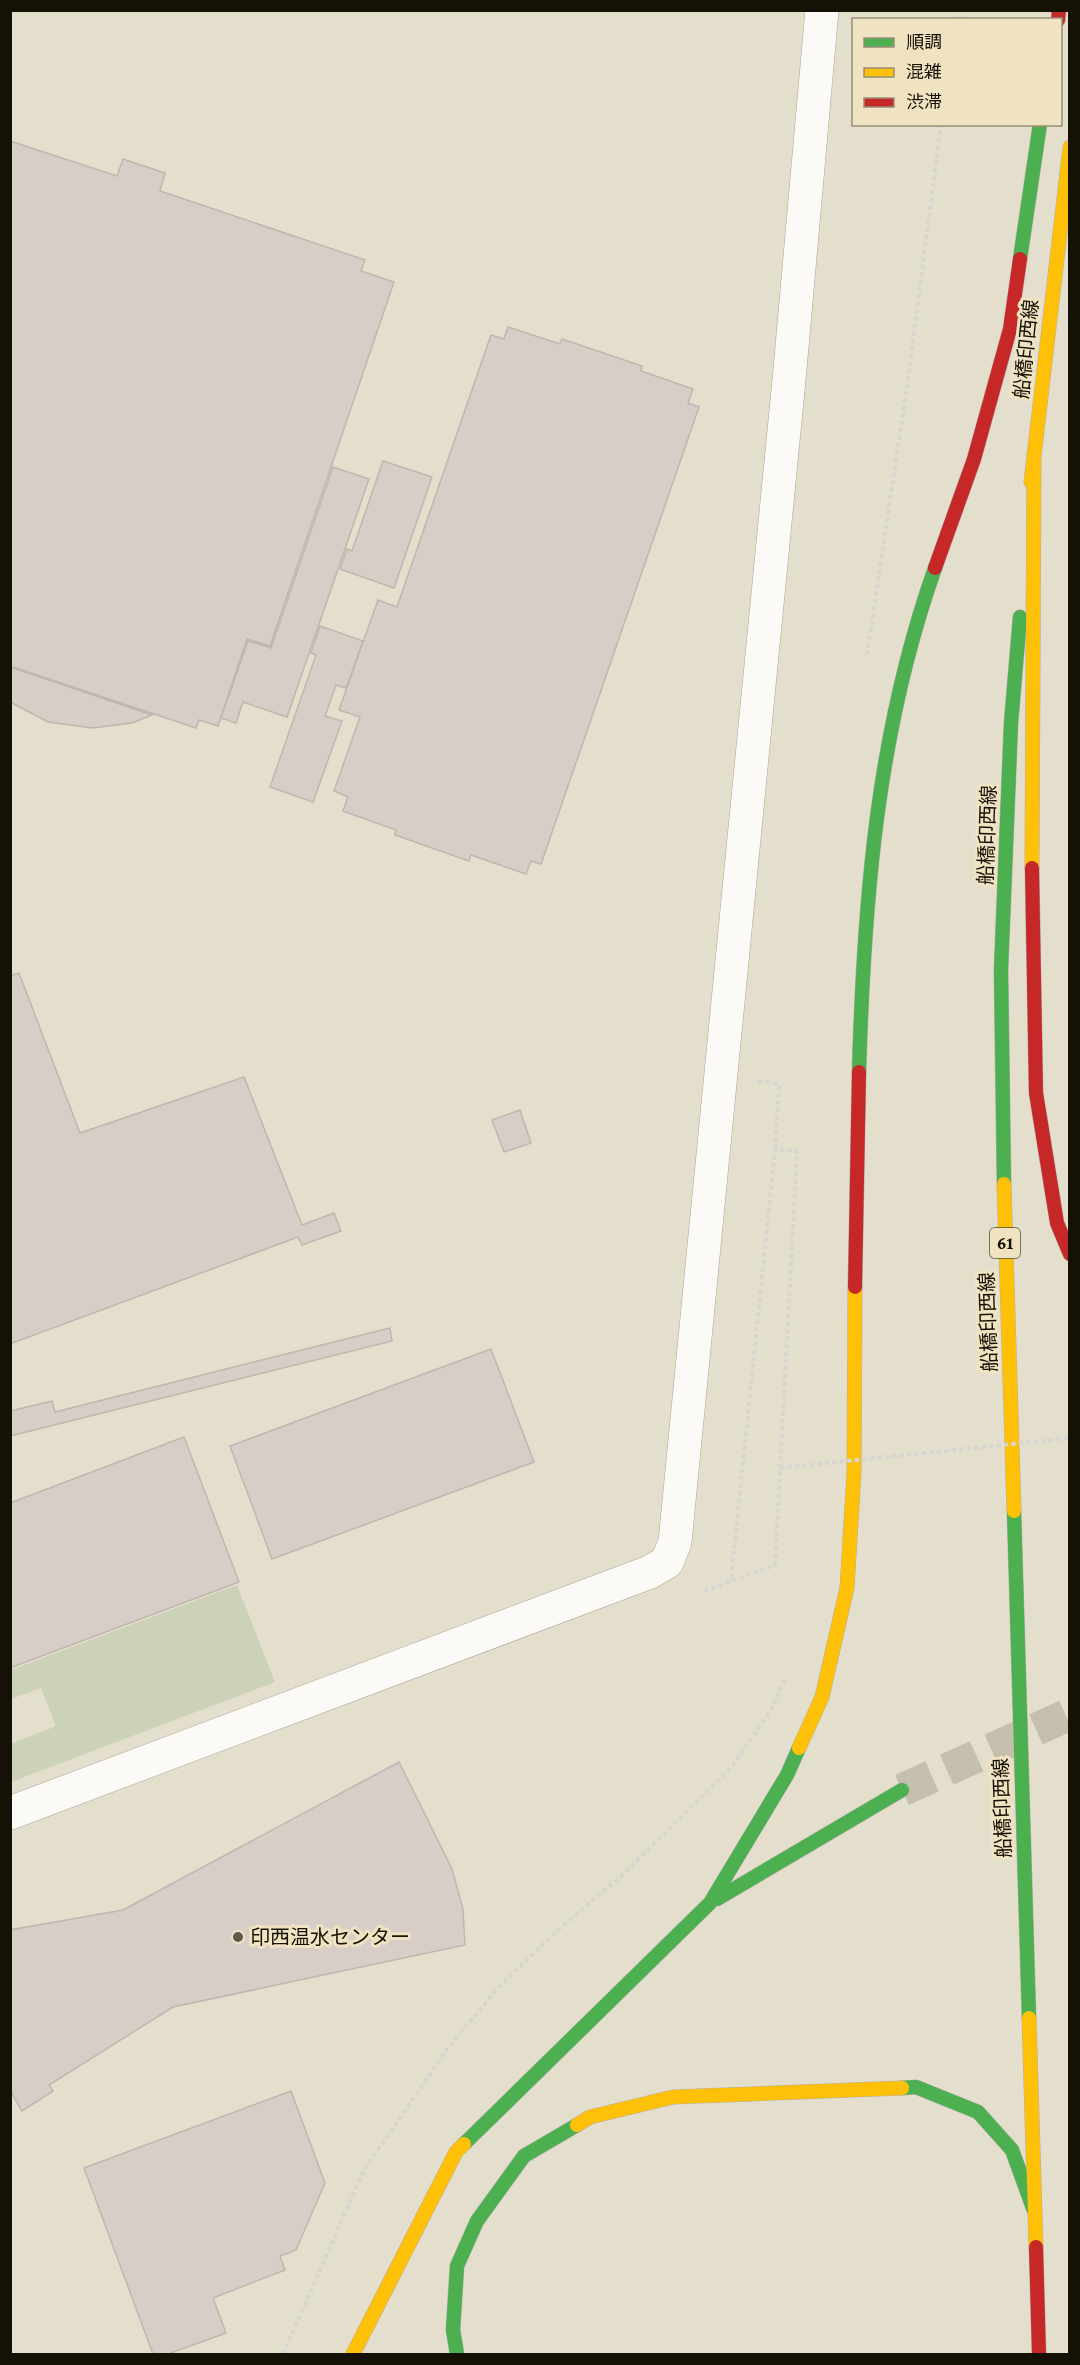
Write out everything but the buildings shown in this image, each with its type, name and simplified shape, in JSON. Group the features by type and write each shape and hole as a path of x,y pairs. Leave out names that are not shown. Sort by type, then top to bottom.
{"main road":[{"path":"710,1903 787,1775 822,1697 847,1588 854,1473 856,1178 861,997 874,831 892,717 922,606 974,459 1010,329 1040,126"},
{"name":"船橋印西線","path":"1038,2348 1032,2208 1005,1233 1001,969 1011,723 1034,454 1070,147"},
{"path":"1034,454 1032,894 1036,1093 1057,1223 1070,1254"},
{"path":"353,2355 456,2152 710,1903 902,1790"},
{"path":"458,2355 453,2330 457,2266 477,2221 524,2156 590,2118 673,2097 916,2087 978,2112 1012,2150 1032,2208"}],"street":[{"path":"10,1813 650,1572 667,1562 675,1542 789,380 822,10"}],"path":[{"path":"731,1581 775,1150 779,1084 752,1080"},
{"path":"704,1591 774,1565 797,1151 775,1150"},
{"path":"780,1468 1070,1438"}],"green space":[{"path":"237,1585 275,1682 11,1782 11,1744 56,1726 41,1688 11,1699 11,1670"}],"tunnel":[{"path":"902,1790 1070,1714"}],"traffic: fast":[{"path":"1020,259 1040,126"},
{"path":"859,1072 865,943 877,817 899,692 915,630 935,568"},
{"path":"1004,1184 1001,970 1011,723 1020,617"},
{"path":"1014,1511 1029,2018"},
{"path":"464,2144 710,1903 787,1775 799,1748"},
{"path":"717,1899 902,1790"},
{"path":"902,2088 916,2087 978,2112 1012,2150 1033,2208"},
{"path":"457,2354 453,2330 457,2266 477,2221 524,2156 577,2125"}],"traffic: slow":[{"path":"1031,482 1070,147"},
{"path":"1032,868 1034,454"},
{"path":"1004,1184 1014,1511"},
{"path":"799,1748 822,1697 847,1588 854,1473 855,1287"},
{"path":"1029,2018 1036,2247"},
{"path":"577,2125 590,2117 673,2097 902,2088"},
{"path":"353,2354 456,2152 464,2144"}],"traffic: jam":[{"path":"1058,18 1059,10"},
{"path":"935,568 974,459 1010,329 1020,259"},
{"path":"1032,868 1036,1093 1057,1223 1070,1254"},
{"path":"855,1287 859,1072"},
{"path":"1036,2247 1039,2354"}],"place":[{"name":"印西温水センター","path":"238,1937"}]}
